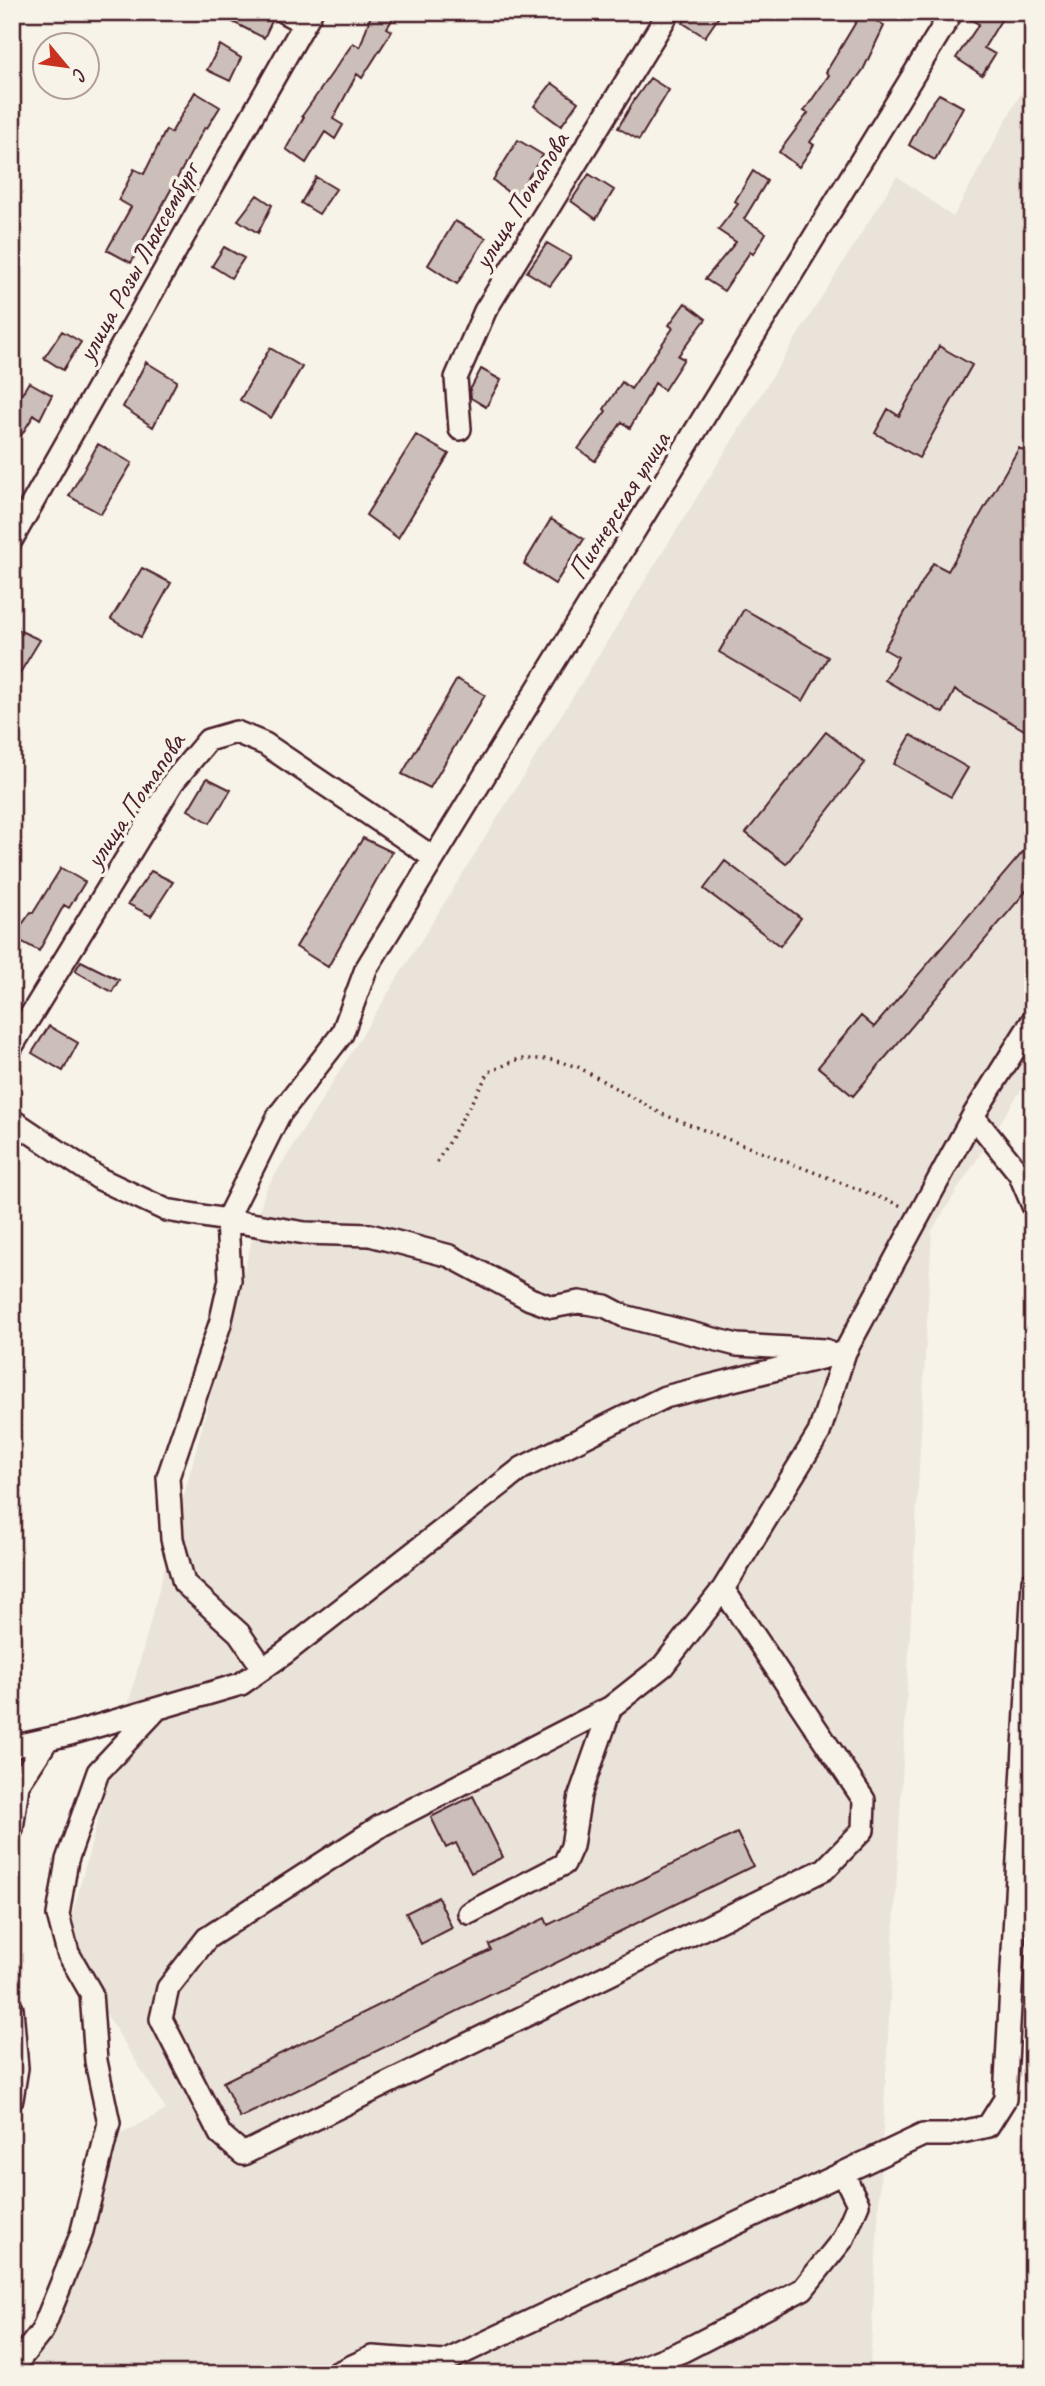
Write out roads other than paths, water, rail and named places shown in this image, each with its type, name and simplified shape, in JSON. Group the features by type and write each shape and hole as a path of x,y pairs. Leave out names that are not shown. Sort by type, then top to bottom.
{"street":[{"path":"284,12 308,18"},
{"name":"улица Потапова","path":"460,429 456,378 485,311 669,12"},
{"name":"Пионерская улица","path":"227,1219 279,1115 342,1034 366,969 953,12"},
{"name":"улица Розы Люксембург","path":"12,539 308,18"},
{"name":"улица Потапова","path":"12,1046 173,782 208,740 236,732 265,744 434,859"},
{"path":"723,1589 864,1800 863,1830 825,1869 243,2154 220,2134 161,2019 168,1988 207,1938 382,1825 611,1707 663,1666 723,1589 819,1433 845,1352 973,1116 1033,1020"},
{"path":"973,1116 1019,1173 1033,1206"},
{"path":"12,1120 100,1179 166,1210 305,1233 370,1235 450,1256 552,1307 579,1302 605,1306 624,1317 737,1345 845,1352"},
{"path":"227,1219 230,1280 220,1324 168,1476 172,1539 184,1583 239,1633 263,1668"},
{"path":"12,1747 241,1684 522,1468 665,1397 845,1352"},
{"path":"335,2374 372,2357 444,2362 923,2136 949,2135 988,2126 1005,2099 1033,1581"},
{"path":"469,1913 564,1864 572,1846 580,1795 611,1707"},
{"path":"12,2369 42,2331 80,2235 108,2123 96,2061 91,1993 68,1953 58,1916 67,1860 98,1772 158,1708"},
{"path":"12,1829 18,1785 48,1739"},
{"path":"12,2009 17,2068 12,2099"},
{"path":"625,2374 683,2351 803,2289 843,2239 858,2204 843,2173"}]}
